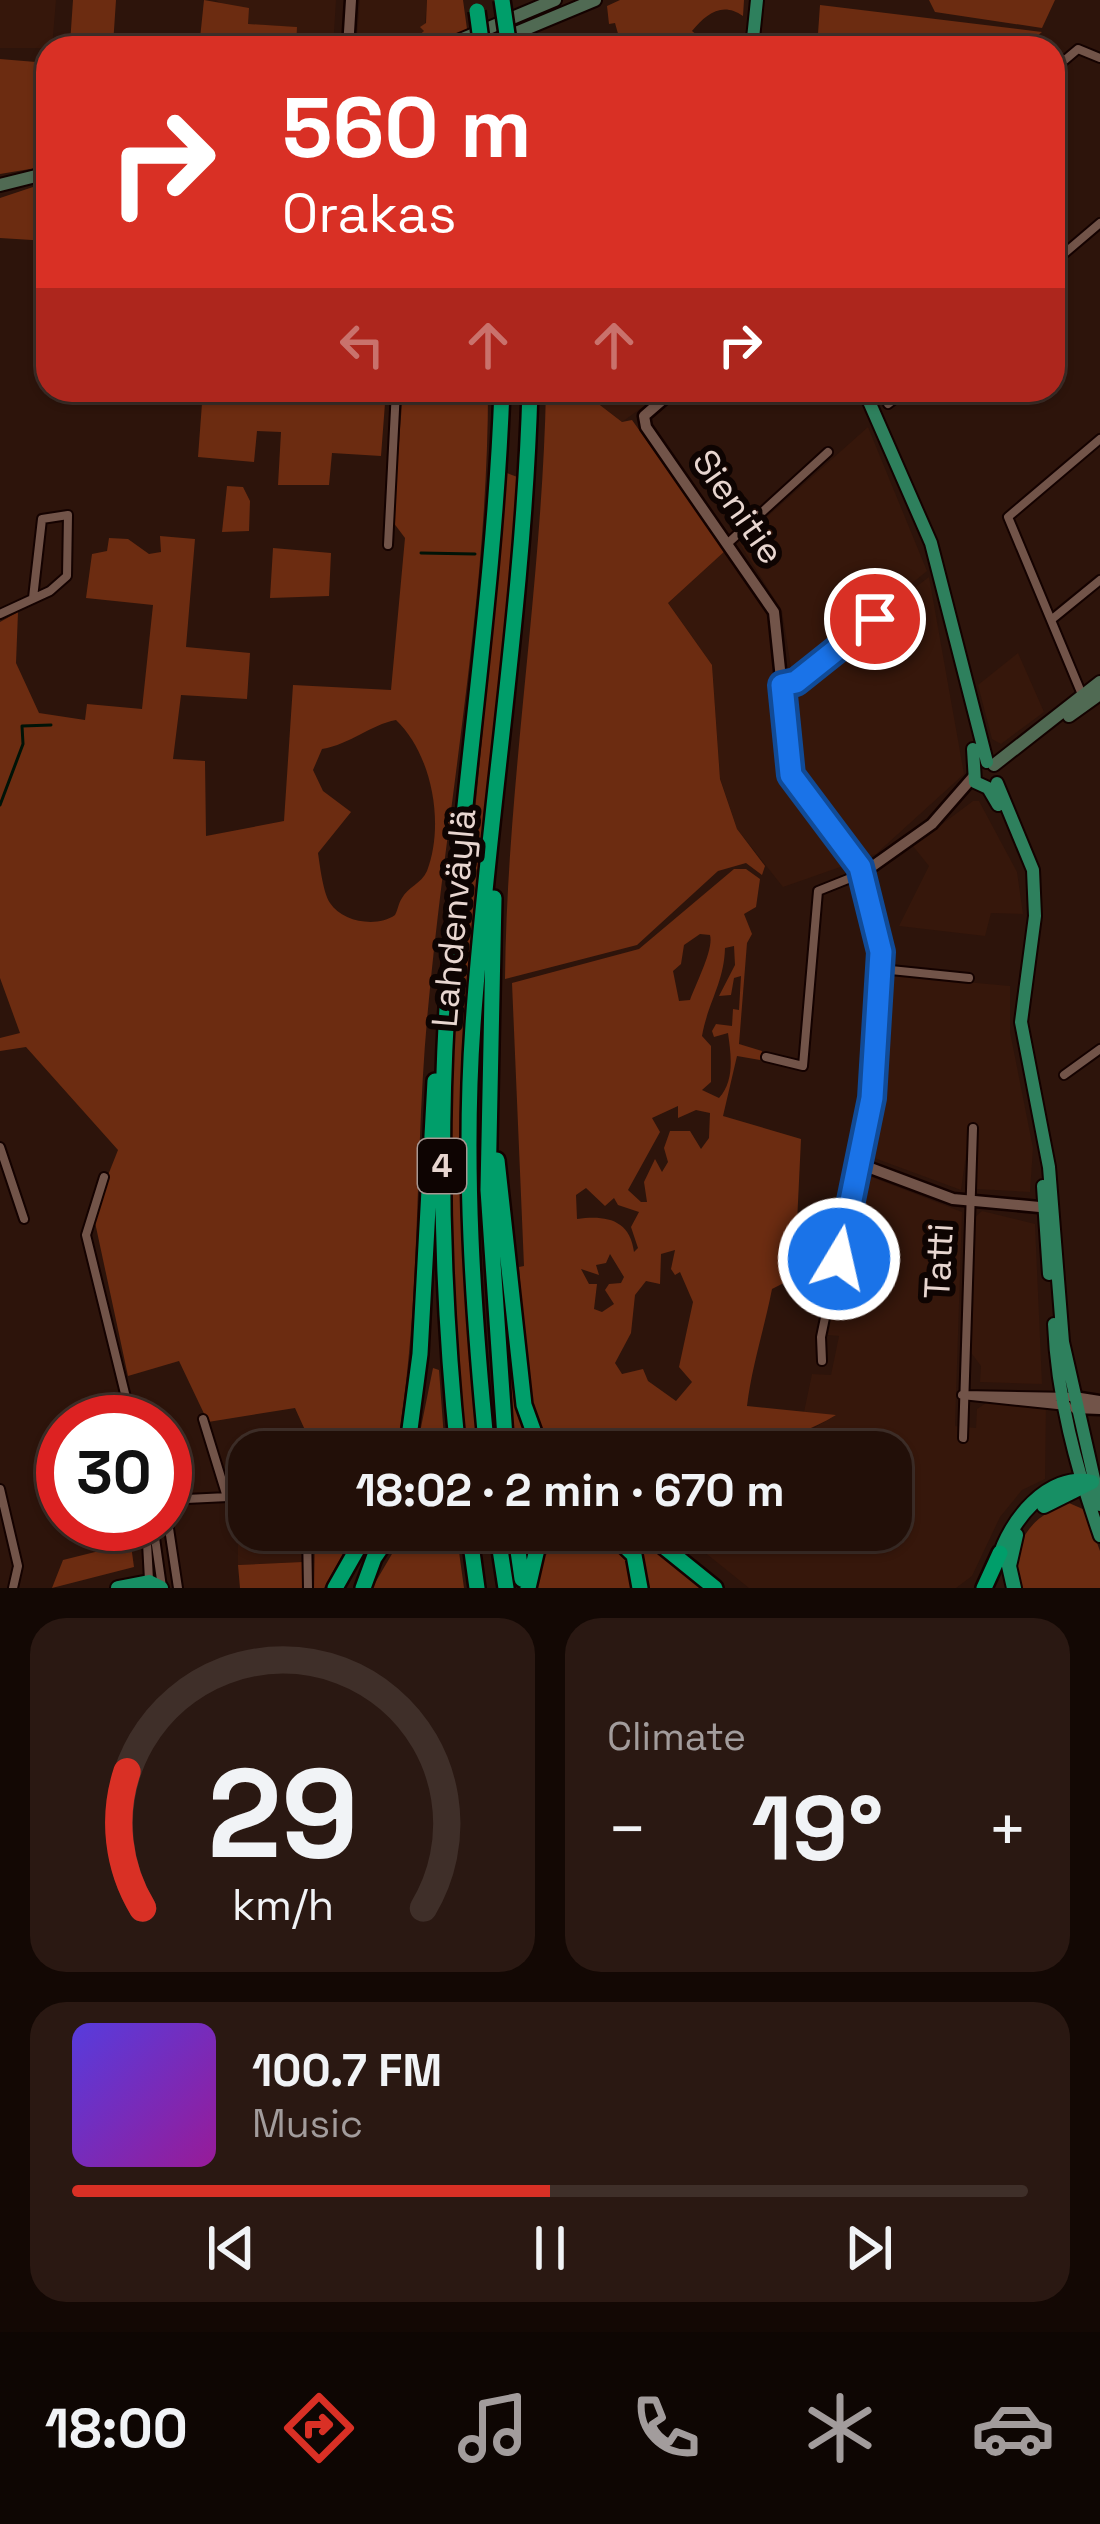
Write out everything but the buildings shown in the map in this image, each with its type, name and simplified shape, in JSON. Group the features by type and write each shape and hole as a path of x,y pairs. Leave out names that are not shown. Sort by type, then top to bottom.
{"highway":[{"path":"502,0 507,36"},
{"path":"477,5 480,36"},
{"name":"Lahdenväylä","path":"457,1431 442,1193 451,953 490,586 501,402"},
{"name":"Lahdenväylä","path":"485,1431 473,1303 473,1029 517,608 529,402"},
{"path":"494,805 488,1031 490,1273 504,1431"},
{"path":"410,1431 419,1375 439,1021 451,953"},
{"path":"488,1031 504,1248 524,1405 533,1431"},
{"path":"988,1588 1021,1512 1086,1484"},
{"path":"1014,1588 1010,1555 1024,1522 1086,1484"},
{"path":"335,1588 359,1551"},
{"path":"359,1588 367,1551"},
{"path":"359,1588 379,1551"},
{"path":"472,1551 478,1588"},
{"path":"500,1551 506,1588"},
{"path":"519,1551 526,1588"},
{"path":"526,1588 535,1551"},
{"path":"630,1551 640,1588"},
{"path":"671,1551 720,1588"},
{"path":"118,1588 156,1586"}],"main road":[{"path":"470,36 555,0"},
{"path":"510,36 595,0"},
{"path":"753,36 760,0"},
{"path":"2,184 36,177"},
{"path":"869,402 931,543 987,775 1033,878 1035,916 1021,1022 1046,1149 1068,1401 1100,1536"},
{"path":"987,775 1084,700 1100,682"},
{"path":"1084,700 1100,694"},
{"path":"1086,1484 1100,1504"}],"street":[{"path":"346,36 348,0"},
{"path":"1065,60 1078,49 1100,58"},
{"path":"1065,252 1100,223"},
{"path":"388,544 395,402"},
{"name":"Sienitie","path":"660,402 644,416 646,427 774,612 794,783 862,873 881,969 872,1098 821,1337 822,1361"},
{"path":"1084,700 1005,512 1100,439"},
{"path":"727,544 828,452"},
{"path":"0,614 56,588 68,573 72,521 51,514 40,524 34,598"},
{"path":"1051,620 1100,580"},
{"path":"782,685 796,682 890,610"},
{"path":"766,1057 802,1066 820,888 881,865 987,775"},
{"path":"881,969 969,978"},
{"path":"1064,1076 1100,1049"},
{"name":"Tatti","path":"963,1438 974,1128"},
{"path":"0,1147 24,1219"},
{"path":"857,1163 969,1202 1048,1208"},
{"path":"104,1177 86,1234 125,1395"},
{"path":"962,1395 1100,1405"},
{"path":"192,1499 227,1497 203,1419"},
{"path":"0,1489 19,1566 13,1588"},
{"path":"152,1551 156,1586"},
{"path":"172,1551 178,1588"},
{"path":"307,1551 308,1588"}],"shaded area":[{"path":"0,0 56,0 53,36 36,36 36,48 0,48"},
{"path":"73,0 116,0 114,36 71,36"},
{"path":"204,0 249,8 248,24 297,27 297,36 200,36"},
{"path":"216,0 336,0 334,36 296,36 296,27 247,24"},
{"path":"360,0 427,0 424,36 357,36"},
{"path":"427,0 463,0 467,29 451,36 418,36 426,23"},
{"path":"620,0 744,0 743,16 728,10 715,12 692,31 698,36 619,36 615,23 609,24 607,6"},
{"path":"929,0 1055,0 1042,28 935,12"},
{"path":"820,5 1042,32 1037,36 818,36"},
{"path":"0,59 36,62 36,168 0,174"},
{"path":"36,186 36,240 0,238 0,198"},
{"path":"202,402 385,402 381,456 332,453 329,485 278,485 281,432 257,431 254,462 198,457"},
{"path":"402,402 488,402 474,623 428,1009 414,1283 399,1431 305,1431 295,1408 208,1422 179,1361 128,1376 93,1213 118,1150 26,1047 0,1051 0,1038 20,1033 0,978 0,622 18,612 16,663 39,713 85,720 87,704 142,709 153,605 86,598 92,554 107,551 109,538 128,539 149,554 161,552 160,536 195,539 186,647 250,653 247,699 181,695 173,759 205,761 206,836 284,821 293,685 391,690 405,538 393,522","holes":["396,720 419,751 435,812 427,871 405,894 395,915 370,922 351,919 336,910 322,879 318,853 351,812 323,791 313,770 322,749"]},
{"path":"546,402 596,402 622,422 632,420 725,551 668,603 712,665 720,779 737,829 765,866 762,875 746,863 718,871 637,945 505,979 512,832"},
{"path":"596,402 650,402 622,422"},
{"path":"868,427 927,571 801,673 792,674 782,611 739,542"},
{"path":"507,473 520,478 473,928 463,1078 463,1219 476,1431 464,1431 454,1326 451,1065"},
{"path":"227,486 243,487 250,501 249,531 222,532"},
{"path":"273,548 331,553 329,596 270,598"},
{"path":"725,551 768,616 786,781 848,859 846,865 783,887 737,829 720,778 712,665 668,603"},
{"path":"929,577 964,774 876,854 866,856 797,770 791,699 871,629 897,622 904,605 900,599"},
{"path":"1018,653 1044,712 1001,744 992,739 978,685"},
{"path":"979,801 1017,872 1023,914 991,913 985,936 899,926 929,866 913,846"},
{"path":"734,869 746,869 760,879 756,907 744,914 752,934 747,943 739,1044 762,1051 760,1060 737,1056 723,1116 801,1139 795,1265 833,1249 831,1259 772,1289 747,1406 836,1415 804,1431 543,1431 529,1387 519,1267 524,1266 512,983 639,949","holes":["700,934 710,935 707,957 690,1000 679,1001 673,971 681,964 684,945","734,946 735,965 719,996 731,995 734,978 741,976 739,1010 733,1009 732,1026 716,1024 712,1031 714,1037 728,1033 730,1050 730,1075 719,1098 702,1090 711,1082 711,1046 702,1036 725,948","678,1106 678,1118 696,1110 710,1113 709,1138 701,1149 690,1131 670,1131 664,1148 668,1162 662,1172 655,1159 644,1182 647,1202 641,1202 628,1190 660,1132 652,1118","586,1188 605,1206 614,1198 618,1205 639,1212 631,1227 638,1248 634,1252 622,1226 597,1218 577,1219 576,1195","675,1250 671,1269 675,1275 680,1272 693,1302 679,1367 692,1382 676,1401 648,1381 643,1369 622,1374 615,1363 631,1333 635,1295 646,1281 660,1284 661,1254","610,1254 624,1277 605,1290 614,1304 602,1312 594,1309 597,1284 589,1284 581,1269 599,1275 596,1265 606,1263"]},
{"path":"888,975 1010,986 1010,1032 1033,1148 1030,1192 977,1189 977,1134 970,1126 961,1190 866,1155"},
{"path":"869,1176 962,1212 955,1426 976,1428 977,1409 986,1403 1046,1405 1045,1479 1022,1490 1000,1517 972,1576 956,1588 749,1588 703,1551 912,1551 912,1431 808,1431 834,1416 804,1412 812,1374 831,1375 839,1336 828,1335 860,1177"},
{"path":"494,1181 531,1431 511,1431"},
{"path":"982,1211 1035,1224 1042,1384 980,1382 981,1366 969,1350 974,1218"},
{"path":"433,1368 439,1370 443,1431 420,1431"},
{"path":"1069,1503 1085,1510 1100,1551 1100,1588 1019,1588 1017,1559 1025,1535 1043,1516"},
{"path":"99,1551 132,1551 134,1567 52,1588 63,1560"},
{"path":"238,1551 302,1551 302,1562 238,1565"},
{"path":"315,1551 344,1551 324,1588 314,1588"},
{"path":"394,1551 459,1551 464,1588 372,1588"},
{"path":"627,1551 636,1588 533,1588 544,1552"},
{"path":"636,1551 660,1551 708,1588 644,1588"},
{"path":"302,1562 304,1588 240,1588 238,1565"}],"waterway":[{"path":"421,553 475,554"},
{"path":"0,805 23,744 22,726 51,725"}],"route":[{"path":"839,1259 872,1098 881,952 860,867 791,775 782,685 796,682 875,619"}]}
